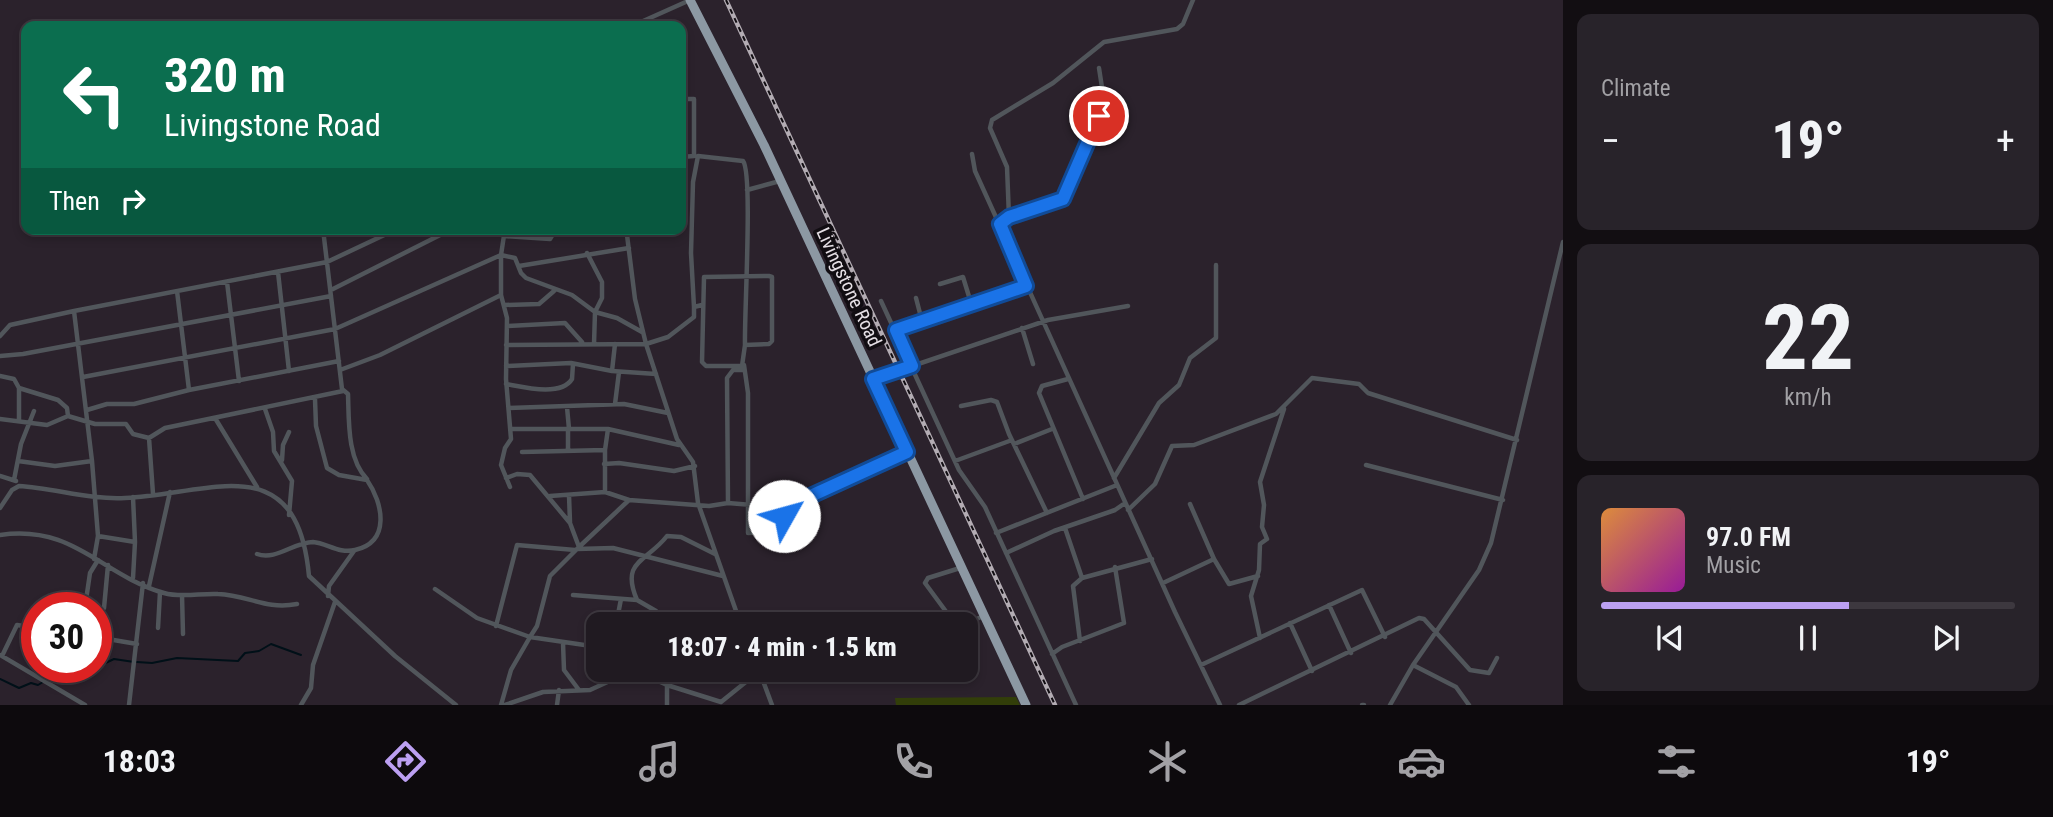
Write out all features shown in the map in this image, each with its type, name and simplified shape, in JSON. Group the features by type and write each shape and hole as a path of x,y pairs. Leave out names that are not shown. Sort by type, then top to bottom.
{"highway":[{"name":"Livingstone Road","path":"690,0 781,181 1026,705"}],"street":[{"path":"645,21 690,0"},
{"path":"1009,217 1007,167 990,128 992,120 1054,83 1104,43 1178,29 1192,0"},
{"path":"1000,224 1009,217 1063,199 1099,116 1103,94 1099,68"},
{"path":"506,345 646,344 668,337 690,322 694,307 691,253 696,156 694,99 686,99"},
{"path":"972,154 975,170 1042,322 1220,705"},
{"path":"686,157 745,162 747,190 744,368 748,380 748,533 764,534 776,526 793,504 907,452"},
{"path":"747,190 781,181"},
{"path":"324,235 343,391"},
{"path":"0,336 10,325 327,262 384,235"},
{"path":"0,356 281,305 331,293 441,235"},
{"path":"510,487 501,466 505,448 511,441 506,384 507,326 501,295 504,236 550,239 552,235"},
{"path":"627,235 635,299 646,344 680,445 695,466 698,503 736,612"},
{"path":"1390,705 1413,665 1479,570 1491,543 1563,242"},
{"path":"519,265 629,248"},
{"path":"587,253 602,282 602,298 595,312 594,344"},
{"path":"83,377 335,330 501,255 514,257 522,275 554,291 572,295 595,312 617,318 643,332"},
{"path":"1114,478 1159,402 1179,385 1191,358 1216,338 1216,265"},
{"path":"278,272 289,371"},
{"path":"744,368 703,364 704,277 770,276 774,280 772,341 769,344 745,345"},
{"path":"940,284 962,277 971,303"},
{"path":"227,282 239,381"},
{"path":"896,330 1026,286"},
{"path":"177,291 189,390"},
{"path":"504,305 539,304 554,291"},
{"path":"340,370 380,355 501,295"},
{"path":"916,298 922,321"},
{"path":"881,301 955,461 985,507 1076,705"},
{"path":"694,307 702,305"},
{"path":"873,379 1042,322 1128,306"},
{"path":"74,311 98,536 96,560 90,573 87,592"},
{"path":"507,326 568,323 582,343"},
{"path":"1022,328 1032,364"},
{"path":"612,371 615,344"},
{"path":"86,411 107,404 134,404 189,390 339,361"},
{"path":"506,366 573,364 619,372 656,374"},
{"path":"506,384 562,388 572,379 573,364"},
{"path":"728,503 727,378 733,370 744,368"},
{"path":"615,404 619,372"},
{"path":"0,376 14,379 19,388 19,420"},
{"path":"1128,510 1155,484 1172,446 1194,445 1240,425 1259,422 1284,408 1306,382 1318,377 1359,384 1368,393 1517,440"},
{"path":"1068,379 1039,389 1052,429 1072,467 1083,499"},
{"path":"19,388 58,400 67,408 68,416"},
{"path":"0,419 49,425 68,416 88,423 127,424 135,436 149,438 165,428 315,399 343,391 348,394 348,421 357,462 380,508 381,527 371,543 355,551 329,586 328,597"},
{"path":"315,399 316,426 328,471 367,480"},
{"path":"961,406 996,401 1047,513"},
{"path":"509,408 615,404 668,413"},
{"path":"567,407 568,449"},
{"path":"265,408 274,432 274,451 282,460 292,481 289,515"},
{"path":"1260,638 1251,596 1258,576 1260,544 1267,539 1262,527 1264,505 1260,482 1284,408"},
{"path":"14,480 22,439 34,411"},
{"path":"215,418 257,487"},
{"path":"511,429 608,429 680,445"},
{"path":"606,492 604,464 608,429"},
{"path":"955,461 1052,429"},
{"path":"282,460 282,445 289,432"},
{"path":"149,438 154,474 153,494"},
{"path":"522,452 605,450"},
{"path":"18,460 55,466 92,461"},
{"path":"604,464 619,463 674,471 695,466"},
{"path":"1366,465 1503,500"},
{"path":"506,478 529,474 570,523"},
{"path":"0,476 23,486"},
{"path":"0,508 14,488 23,486 133,497 219,484 257,487 269,492 289,515 305,543 309,576 328,597 456,705"},
{"path":"996,533 1117,485"},
{"path":"149,586 170,492"},
{"path":"549,496 606,492 629,500 698,503 709,506 728,503 749,505 774,498 793,504"},
{"path":"569,495 570,523 577,549"},
{"path":"133,497 133,578"},
{"path":"608,682 594,689 559,690 526,696 503,705 502,692 537,626 550,576 629,500"},
{"path":"1006,553 1065,527 1115,510 1125,503"},
{"path":"1190,504 1214,559 1229,584 1258,576"},
{"path":"1065,527 1082,578"},
{"path":"0,535 40,532 64,541 160,592 222,594 272,607 297,604"},
{"path":"636,600 629,577 643,557 672,534 716,554"},
{"path":"98,536 135,542"},
{"path":"257,554 274,555 305,543 355,551"},
{"path":"496,626 517,545 577,549 614,548 723,576"},
{"path":"1080,641 1073,586 1082,578 1115,566 1152,559"},
{"path":"1163,583 1214,559"},
{"path":"105,592 108,565"},
{"path":"1052,654 1125,621 1115,566"},
{"path":"945,612 925,581 960,568"},
{"path":"129,705 143,583"},
{"path":"435,589 464,611 496,626 530,637 586,646"},
{"path":"1201,665 1363,590 1385,637"},
{"path":"158,628 160,592"},
{"path":"182,594 183,634"},
{"path":"573,595 636,600 656,612"},
{"path":"618,612 621,599"},
{"path":"301,705 311,688 313,665 335,601"},
{"path":"1329,606 1351,653"},
{"path":"978,618 984,616"},
{"path":"1239,705 1420,618 1470,670 1489,673 1497,658"},
{"path":"1290,623 1312,671"},
{"path":"21,626 17,625 1,656 85,705"},
{"path":"112,640 137,644"},
{"path":"564,643 564,670 579,690"},
{"path":"1413,665 1456,687 1469,705"},
{"path":"660,682 722,704 745,682"},
{"path":"667,705 669,682"},
{"path":"763,682 772,705"},
{"path":"556,705 559,690"}],"green space":[{"path":"1016,697 1020,705 896,705 895,698"}],"waterway":[{"path":"137,662 152,663 177,658 238,661 245,653 259,651 271,644 301,655"},
{"path":"112,660 134,662"},
{"path":"0,679 19,688 31,683"},
{"path":"31,683 41,683"}],"railway":[{"path":"726,0 1055,705"}],"route":[{"path":"784,516 793,504 907,452 873,379 912,366 896,330 1026,286 1000,224 1009,217 1063,199 1099,116"}]}
